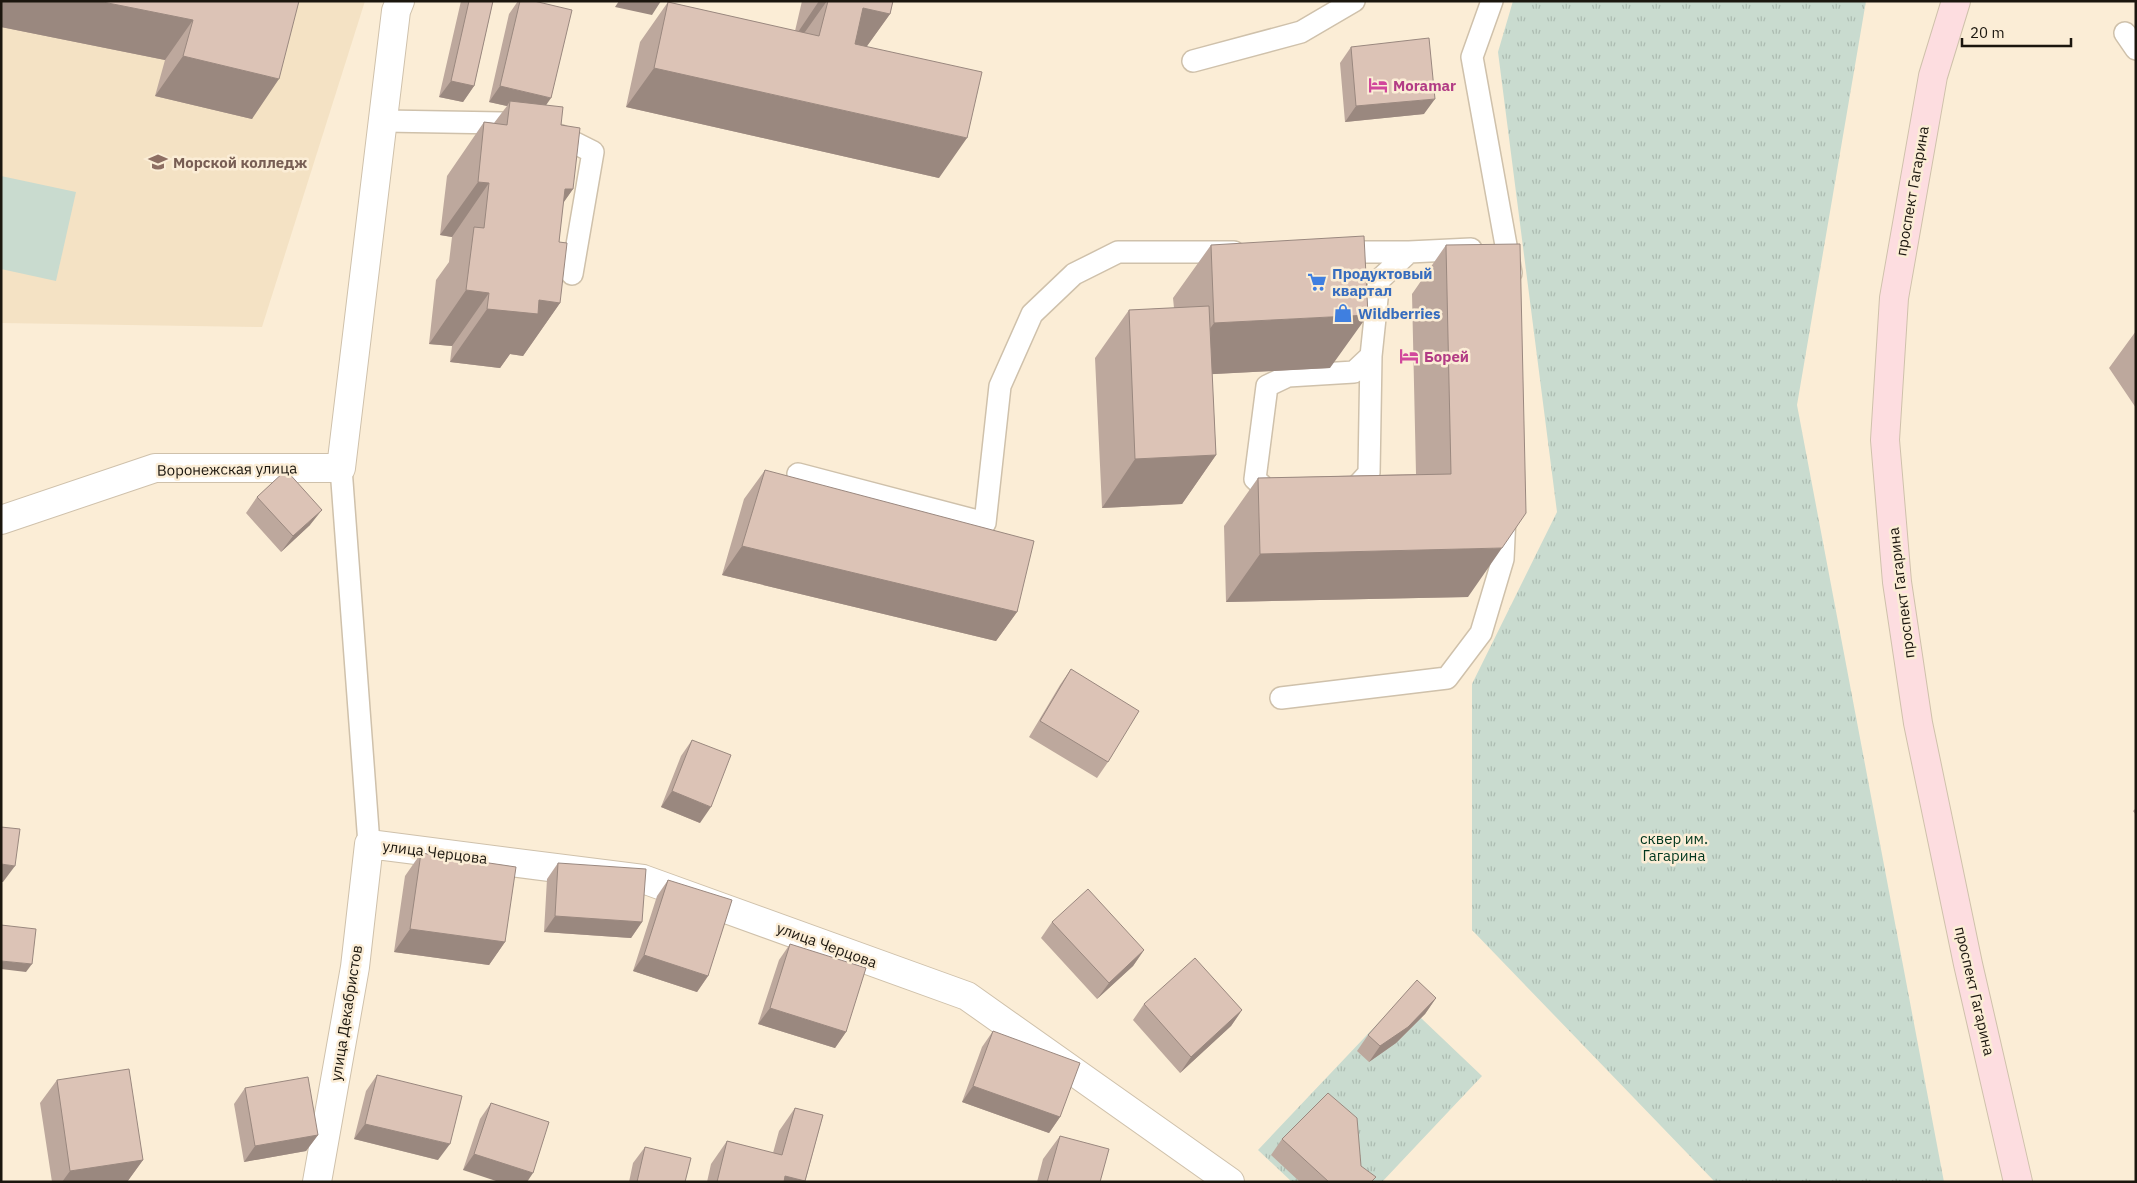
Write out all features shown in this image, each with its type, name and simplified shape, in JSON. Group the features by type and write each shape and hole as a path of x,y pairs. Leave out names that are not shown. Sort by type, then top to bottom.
{"main road":[{"name":"проспект Гагарина","path":"1956,1 1933,76 1894,298 1885,440 1897,582 1918,724 1968,964 2018,1182"}],"street":[{"path":"341,468 396,11 400,1"},
{"name":"Воронежская улица","path":"1,520 155,468 341,468"},
{"name":"улица Декабристов","path":"317,1182 355,967 369,844"},
{"name":"улица Черцова","path":"369,844 644,879 967,996 1230,1182"}],"lane":[{"path":"1193,61 1301,32 1354,1"},
{"path":"1492,1 1472,57 1512,281 1512,291"},
{"path":"384,121 502,123 562,136 593,152 572,274"},
{"path":"1322,252 1409,252 1506,247"},
{"path":"798,474 985,523 1000,386 1032,314 1074,274 1118,252 1254,252"},
{"path":"1328,498 1346,498 1369,473 1371,356 1379,280 1409,252"},
{"path":"1302,498 1276,499 1255,480 1267,386 1288,376 1354,372 1371,356"},
{"path":"341,468 369,844"},
{"path":"1281,698 1446,678 1481,633 1504,559 1505,499"}],"shaded area":[{"name":"Морской колледж","path":"1,1 365,1 262,327 1,323"}],"green space":[{"name":"сквер им. Гагарина","path":"1513,1 1866,1 1797,405 1944,1182 1715,1182 1472,930 1472,684 1557,512 1498,52"},
{"path":"1,176 76,192 56,281 1,269"},
{"path":"1401,999 1482,1076 1382,1182 1292,1182 1258,1150"}],"building":[{"path":"98,1 299,1 279,79 183,56 193,20"},
{"path":"469,1 493,1 474,86 451,81"},
{"path":"520,1 534,1 572,10 551,98 500,86"},
{"path":"828,1 893,1 890,14 863,8 855,44 982,72 967,138 654,68 668,2 819,36"},
{"path":"1429,38 1435,99 1356,106 1351,47"},
{"path":"510,101 563,107 561,125 580,128 573,189 565,189 559,242 567,243 560,303 539,300 538,314 487,309 489,293 466,290 474,227 484,228 489,183 478,182 484,122 507,125"},
{"path":"1364,236 1368,315 1214,323 1211,245"},
{"path":"1520,244 1526,513 1502,548 1260,554 1258,478 1451,474 1446,245"},
{"path":"1209,306 1216,455 1135,459 1129,310"},
{"path":"286,470 322,510 293,536 257,497"},
{"path":"765,470 1034,541 1017,612 742,546"},
{"path":"1071,669 1139,711 1108,762 1040,721"},
{"path":"692,740 731,755 711,807 672,791"},
{"path":"1,827 20,829 15,866 1,864"},
{"path":"421,853 516,867 505,942 410,929"},
{"path":"558,863 646,869 642,922 555,916"},
{"path":"668,880 732,900 708,976 644,955"},
{"path":"1088,889 1144,950 1109,983 1052,922"},
{"path":"1,925 36,929 32,964 1,961"},
{"path":"790,944 866,968 846,1032 770,1008"},
{"path":"1195,958 1242,1010 1191,1057 1144,1004"},
{"path":"1417,980 1436,998 1408,1027 1380,1046 1368,1035"},
{"path":"993,1031 1080,1063 1060,1117 973,1086"},
{"path":"129,1069 143,1160 70,1171 57,1080"},
{"path":"377,1075 462,1096 450,1144 365,1124"},
{"path":"308,1077 318,1135 255,1146 245,1088"},
{"path":"1328,1093 1357,1118 1361,1166 1376,1177 1371,1182 1329,1182 1282,1139"},
{"path":"491,1103 549,1122 533,1173 474,1154"},
{"path":"795,1108 823,1115 805,1181 785,1176 784,1182 717,1182 727,1141 782,1155"},
{"path":"1060,1136 1109,1149 1100,1182 1047,1182"},
{"path":"645,1147 691,1158 685,1182 637,1182"}],"place":[{"name":"Moramar","path":"1378,85"},
{"name":"Морской колледж","path":"158,162"},
{"name":"Продуктовый квартал","path":"1317,282"},
{"name":"Wildberries","path":"1343,313"},
{"name":"Борей","path":"1409,356"}]}
